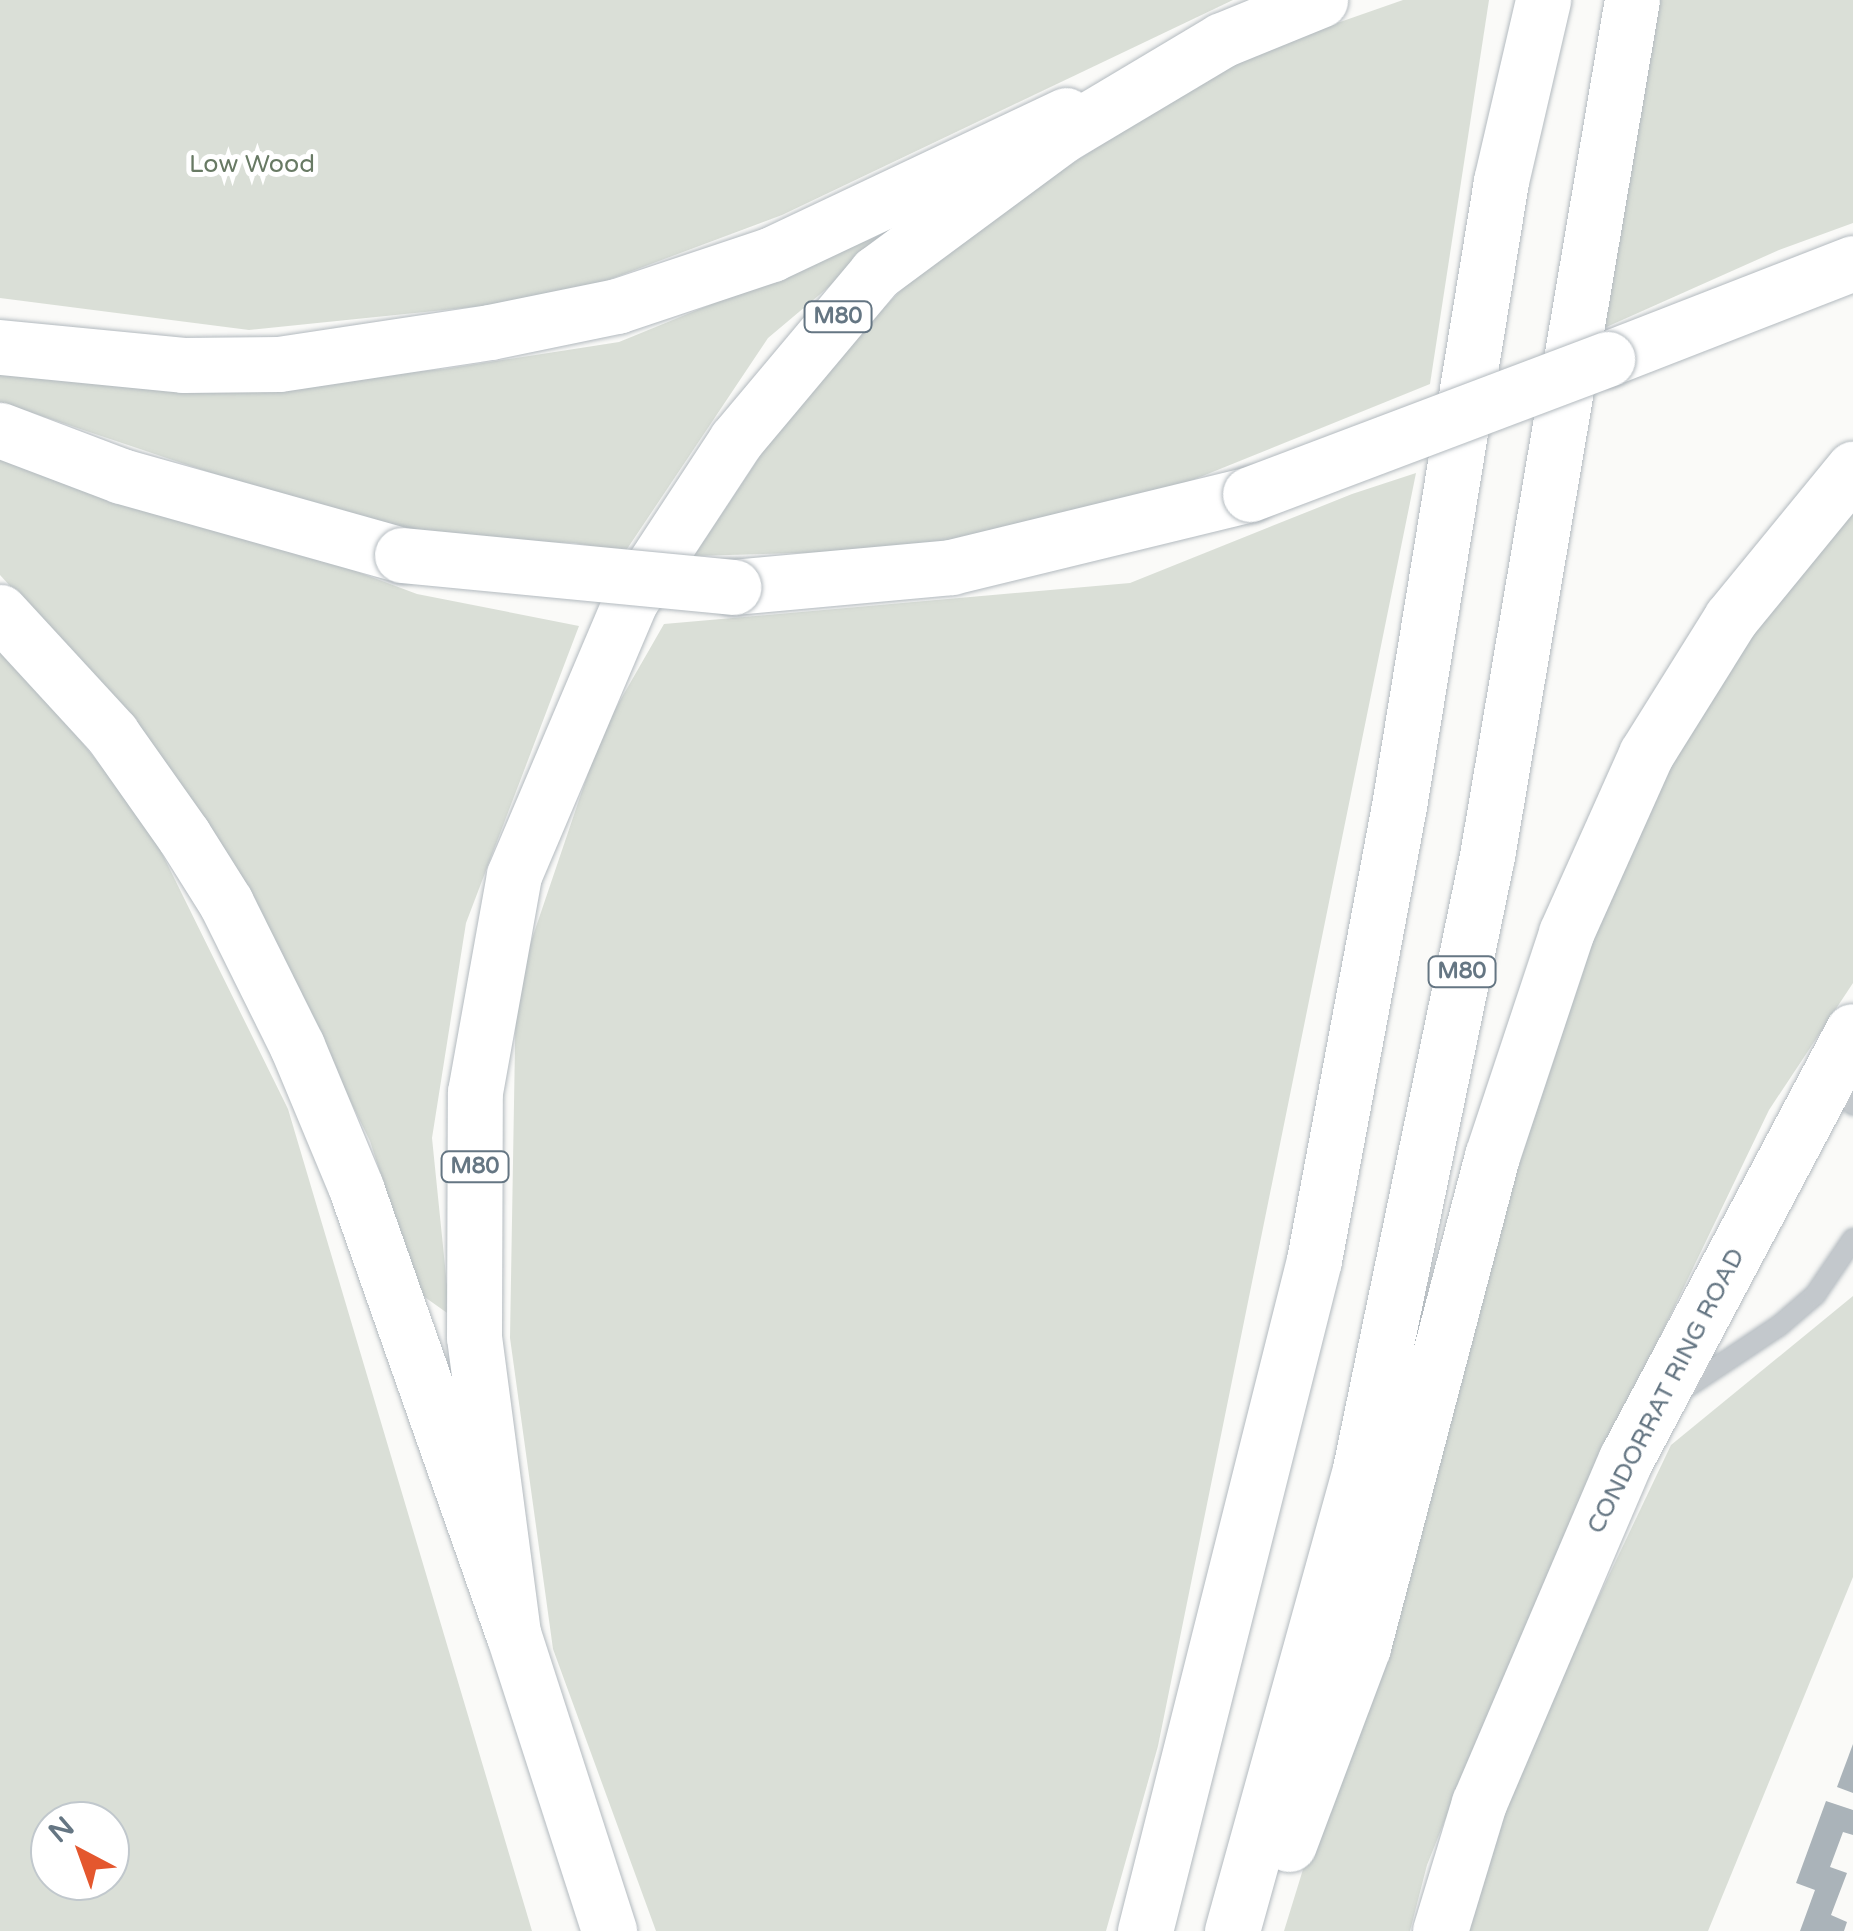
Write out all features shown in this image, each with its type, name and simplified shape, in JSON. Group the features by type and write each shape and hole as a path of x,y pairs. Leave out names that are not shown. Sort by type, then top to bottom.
{"main road":[{"path":"0,347 183,365 279,364 490,332 617,306 772,254 868,212 1222,40 1320,0"},
{"path":"1145,1931 1314,1260 1399,806 1528,0"},
{"path":"1501,181 1544,0"},
{"name":"M80","path":"1232,1931 1368,1430 1486,856 1632,0"},
{"name":"M80","path":"513,1634 474,1337 475,1092 514,875 631,600 736,440 876,273 1060,136 1222,40"},
{"path":"0,430 122,476 402,555 733,588 950,567 1250,494 1853,263"},
{"path":"1256,1931 1363,1646 1492,1156 1566,934 1646,754 1731,618 1853,469"},
{"name":"M80","path":"0,612 112,734 184,836 235,921 297,1046 356,1188 513,1634 609,1931"},
{"name":"CONDORRAT RING ROAD","path":"1440,1931 1479,1803 1626,1459 1847,1066"}],"lane":[{"path":"1650,1412 1779,1326 1815,1295 1853,1239"}],"green space":[{"name":"Low Wood","path":"0,0 1233,0 782,215 560,298 249,330 0,298"},
{"path":"1403,0 1489,0 1430,384 1158,494 910,550 694,556 799,397 939,250 1231,60"},
{"path":"1657,0 1853,0 1853,223 1779,250 1593,333"},
{"path":"900,227 768,338 625,552 574,543 446,539 259,489 0,402 0,360 221,389 444,369 619,342"},
{"path":"0,452 259,535 417,594 579,626 466,923 432,1138 450,1315 419,1293 370,1141 230,857 93,677 0,575"},
{"path":"1416,473 1158,1746 1106,1931 656,1931 553,1649 510,1338 516,986 602,732 664,624 1130,583 1352,494"},
{"path":"1853,509 1853,983 1769,1110 1645,1368 1461,1780 1427,1865 1410,1931 1284,1931 1421,1487 1552,1016 1647,802 1712,680"},
{"path":"0,647 23,669 147,823 288,1109 532,1931 0,1931"},
{"path":"1853,1296 1853,1577 1708,1931 1460,1931 1532,1737 1671,1445"}],"building":[{"path":"1853,1744 1853,1793 1837,1787"},
{"path":"1826,1801 1853,1810 1853,1835 1843,1832 1830,1867 1847,1873 1831,1915 1847,1922 1844,1931 1800,1931 1815,1890 1796,1883"}]}
